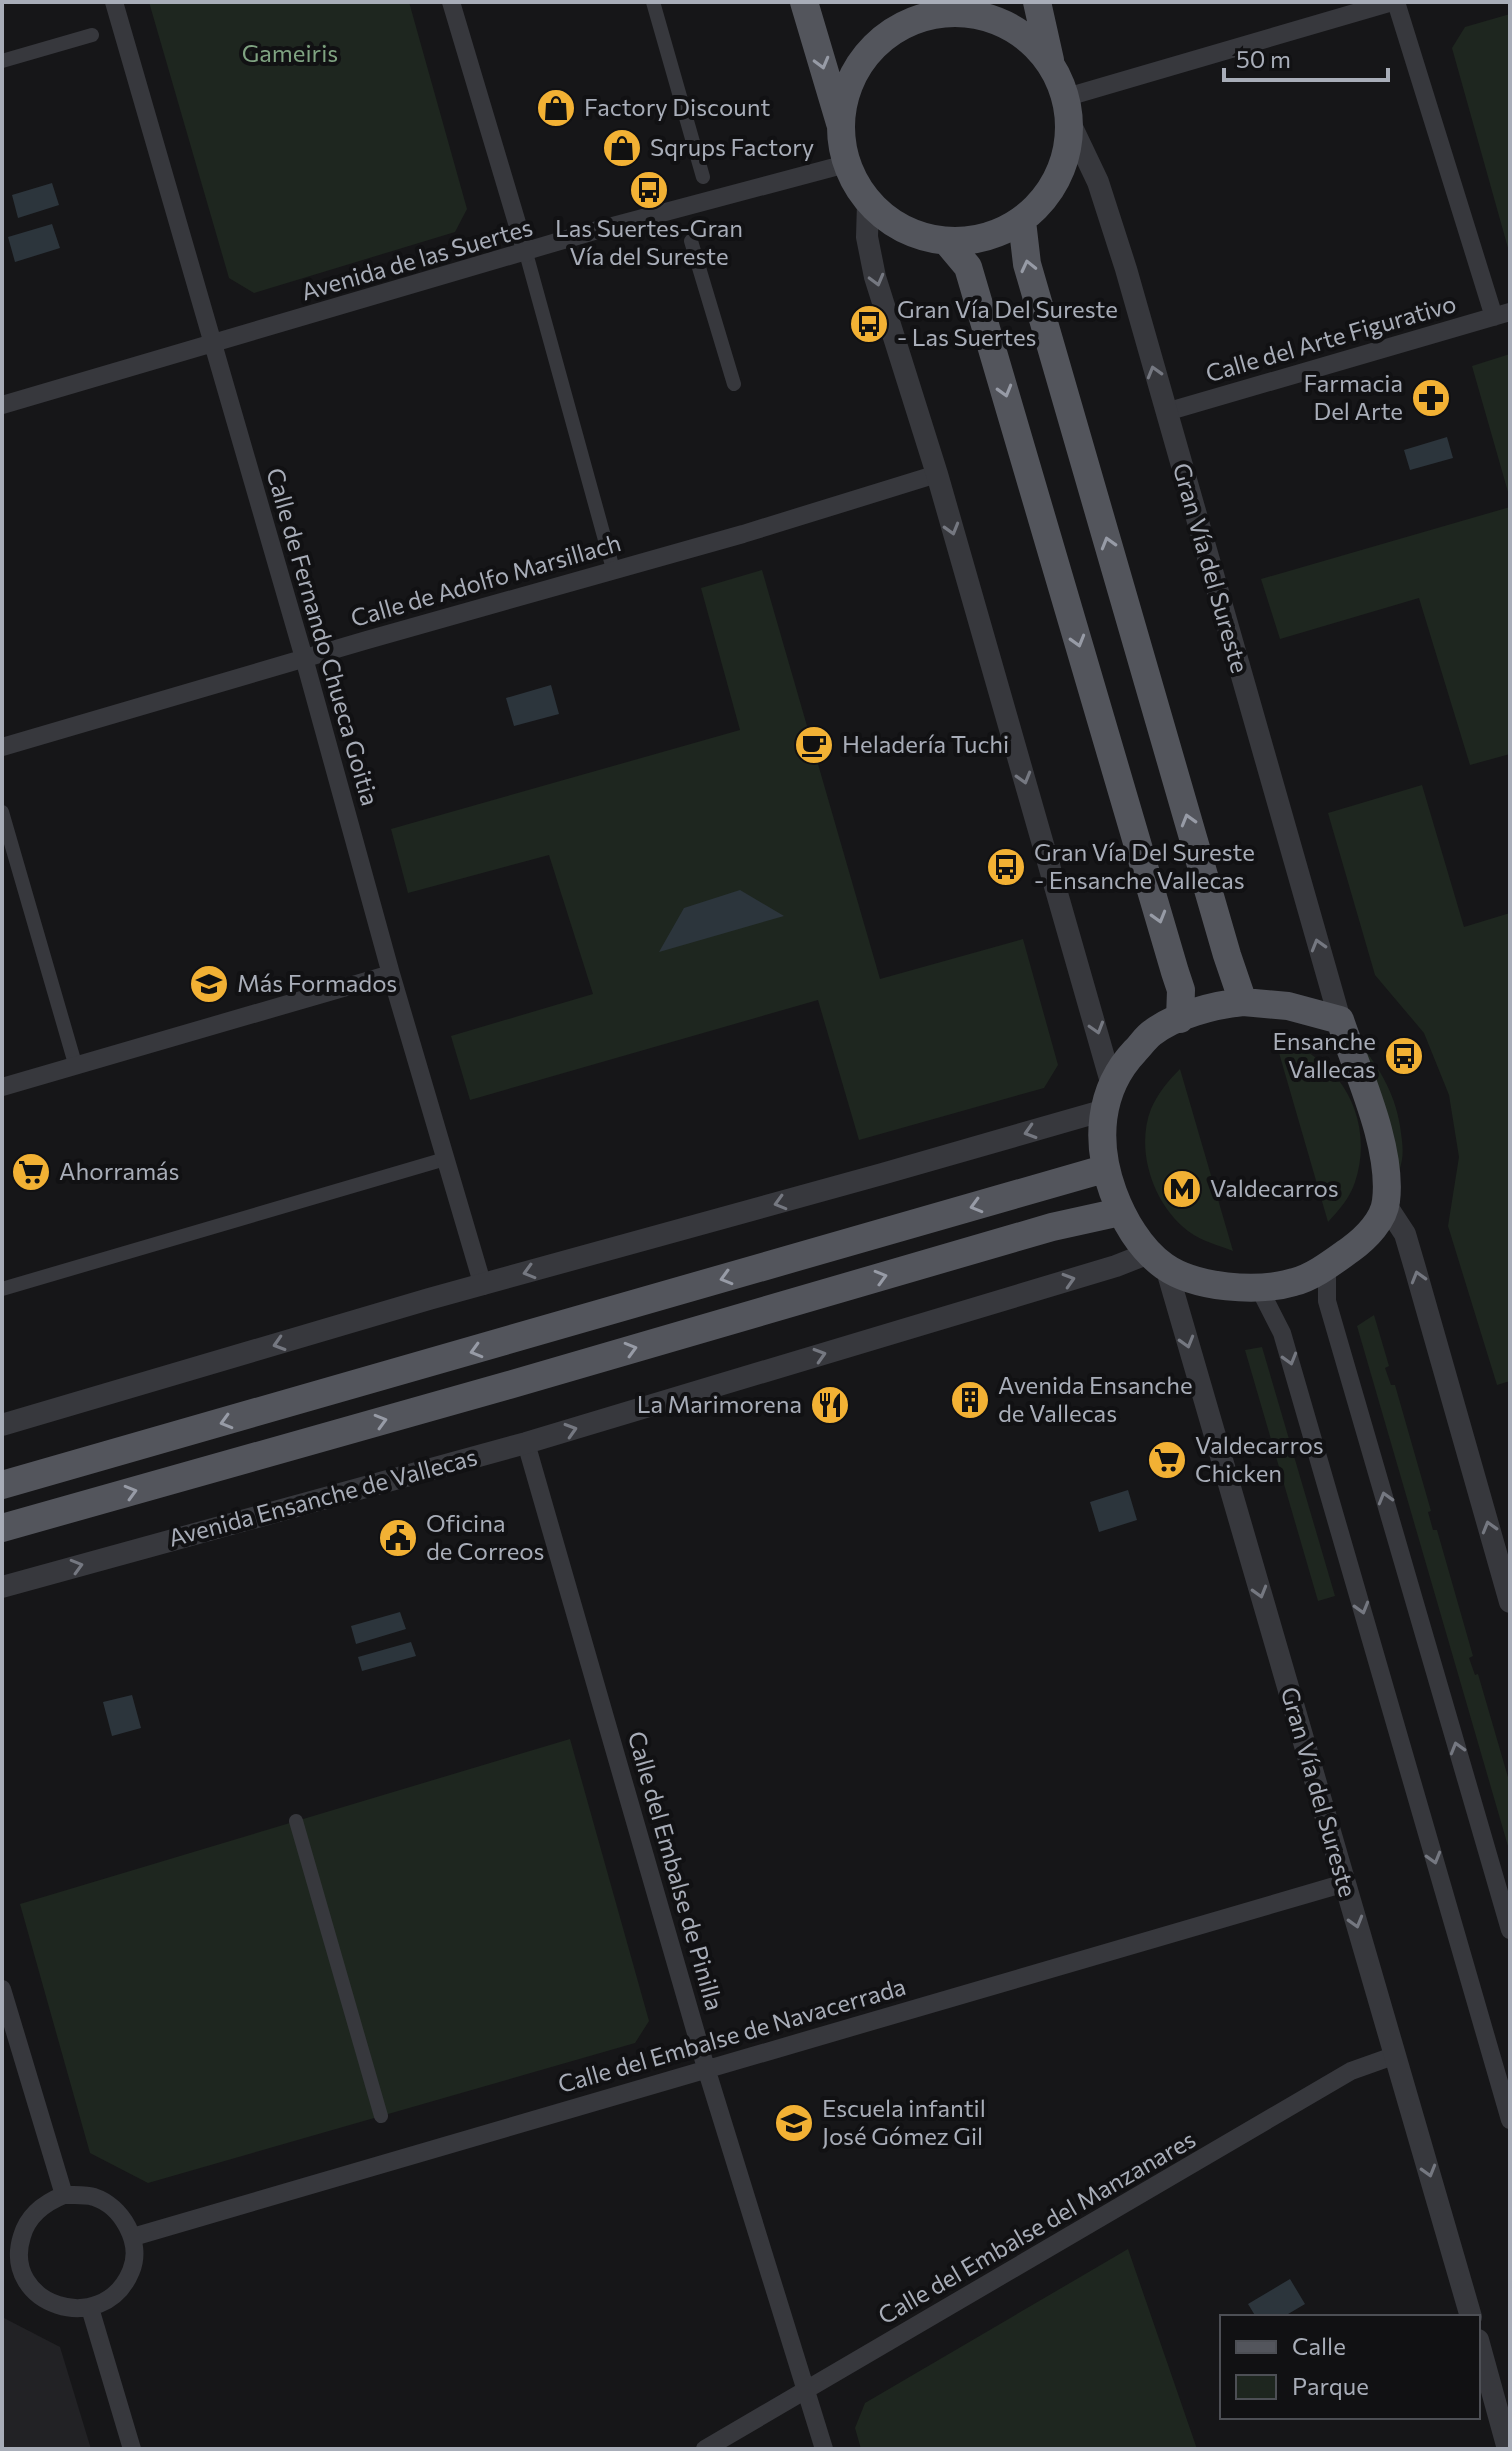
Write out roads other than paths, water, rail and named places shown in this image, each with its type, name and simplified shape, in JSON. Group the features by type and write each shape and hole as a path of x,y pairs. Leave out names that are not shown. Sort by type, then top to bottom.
{"main road":[{"path":"804,2 840,124 846,164 868,203 904,231 947,242 987,238 1022,221 1054,187 1070,144 1068,109 1050,60 1037,2"},
{"path":"840,124 849,84 871,50 906,24 943,13 983,15 1020,32 1050,60"},
{"path":"1022,221 1027,264 1243,1002"},
{"path":"947,242 968,267 983,316 1181,990 1180,1019"},
{"path":"1243,1002 1288,1006 1340,1020 1378,1132 1386,1168 1386,1205 1378,1222 1358,1243 1295,1282 1259,1288 1218,1285 1188,1278 1157,1260 1120,1212 1102,1156 1105,1110 1111,1082 1130,1056 1152,1033 1180,1019 1210,1006 1243,1002"},
{"path":"2,1485 1104,1169"},
{"path":"2,1528 1052,1227 1120,1212"}],"street":[{"name":"Calle de Fernando Chueca Goitia","path":"114,2 483,1286"},
{"path":"451,2 526,253 613,569"},
{"path":"653,2 703,177"},
{"path":"1068,109 1394,2 1502,315"},
{"path":"2,61 92,35"},
{"name":"Gran Vía del Sureste","path":"1068,109 1098,182 1340,1020"},
{"name":"Avenida de las Suertes","path":"2,405 594,231 846,164"},
{"path":"868,203 867,237 875,277 937,474 1111,1082"},
{"path":"691,241 734,384"},
{"name":"Calle del Arte Figurativo","path":"1166,412 1502,315"},
{"name":"Calle de Adolfo Marsillach","path":"2,747 743,534 937,474"},
{"path":"2,812 76,1067"},
{"path":"2,1087 391,974"},
{"path":"2,1425 414,1304 1105,1110"},
{"path":"2,1289 445,1159"},
{"path":"1386,1205 1405,1234 1412,1256 1510,1602"},
{"name":"Gran Vía del Sureste","path":"1157,1260 1345,1883 1470,2315"},
{"name":"Avenida Ensanche de Vallecas","path":"2,1587 526,1443 1116,1266 1157,1260"},
{"path":"1327,1265 1327,1301 1510,1930"},
{"path":"1259,1288 1282,1333 1510,2120"},
{"name":"Calle del Embalse de Pinilla","path":"526,1443 706,2068 824,2449"},
{"path":"296,1821 381,2116"},
{"name":"Calle del Embalse de Navacerrada","path":"133,2237 1345,1883"},
{"path":"2,1989 64,2195"},
{"name":"Calle del Embalse del Manzanares","path":"705,2449 1351,2071 1396,2055"},
{"path":"64,2195 94,2196 118,2211 133,2237 132,2270 122,2288 108,2300 90,2308 65,2308 46,2301 10,2268 25,2225 45,2203 64,2195"},
{"path":"90,2308 132,2449"},
{"path":"1480,2347 1508,2449"}],"place":[{"name":"Factory Discount","path":"556,108"},
{"name":"Sqrups Factory","path":"622,148"},
{"name":"Las Suertes-Gran Vía del Sureste","path":"649,190"},
{"name":"Gran Vía Del Sureste - Las Suertes","path":"869,324"},
{"name":"Farmacia Del Arte","path":"1431,398"},
{"name":"Heladería Tuchi","path":"814,745"},
{"name":"Gran Vía Del Sureste - Ensanche Vallecas","path":"1006,867"},
{"name":"Más Formados","path":"209,984"},
{"name":"Ensanche Vallecas","path":"1404,1056"},
{"name":"Ahorramás","path":"31,1172"},
{"name":"Valdecarros","path":"1182,1189"},
{"name":"Avenida Ensanche de Vallecas","path":"970,1400"},
{"name":"La Marimorena","path":"830,1405"},
{"name":"Valdecarros Chicken","path":"1167,1460"},
{"name":"Oficina de Correos","path":"398,1538"},
{"name":"Escuela infantil José Gómez Gil","path":"794,2123"}],"park label":[{"name":"Gameiris","path":"290,54"}]}
